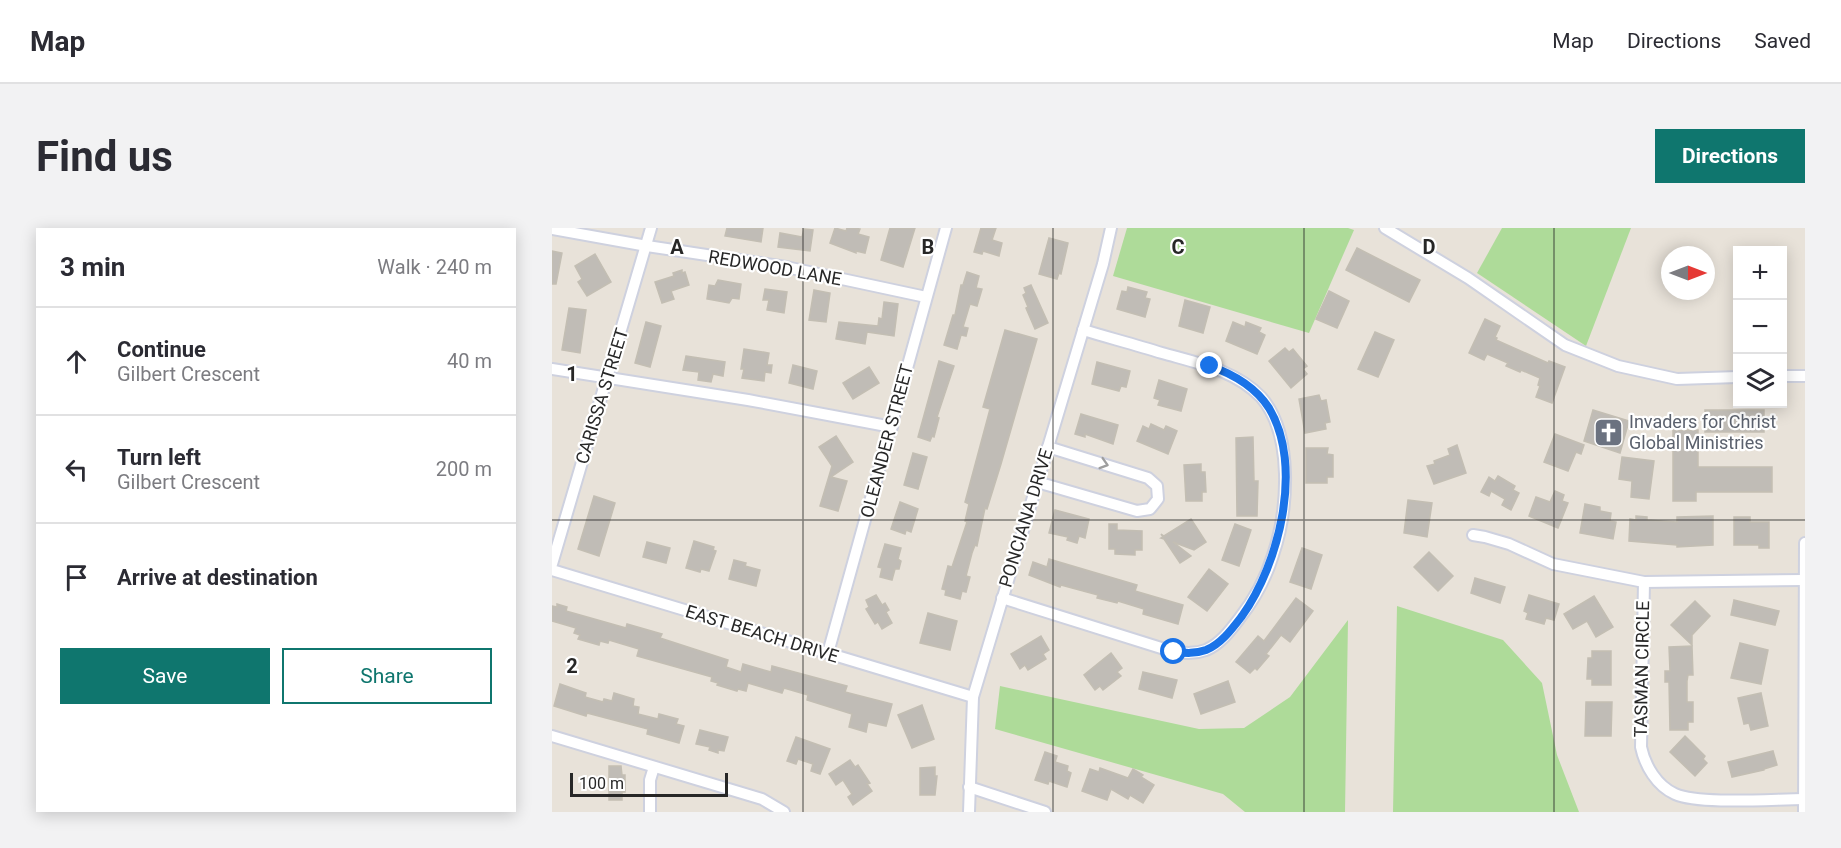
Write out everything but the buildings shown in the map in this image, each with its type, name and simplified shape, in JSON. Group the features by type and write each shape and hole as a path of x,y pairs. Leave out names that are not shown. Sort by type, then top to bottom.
{"street":[{"name":"CARISSA STREET","path":"552,564 651,228"},
{"name":"OLEANDER STREET","path":"828,653 946,228"},
{"name":"PONCIANA DRIVE","path":"969,812 973,697 1103,264 1111,228"},
{"path":"1385,228 1468,278 1565,345 1618,366 1677,379 1733,377"},
{"name":"REDWOOD LANE","path":"552,229 786,267 926,297"},
{"path":"1002,598 1174,652 1192,653 1206,650 1217,644 1230,631 1259,589 1273,556 1283,510 1283,453 1276,422 1260,397 1249,386 1223,371 1083,330"},
{"path":"552,369 892,427"},
{"path":"1787,376 1805,376"},
{"path":"1037,482 1137,511 1150,509 1158,499 1157,486 1148,478 1048,447"},
{"path":"1473,535 1509,544 1553,564 1644,582 1804,580"},
{"path":"1804,812 1805,543"},
{"name":"EAST BEACH DRIVE","path":"552,570 973,697"},
{"name":"TASMAN CIRCLE","path":"1644,582 1641,747 1648,767 1656,779 1674,794 1685,797 1718,800 1804,800"},
{"path":"552,736 762,800 784,812"},
{"path":"650,812 650,780 654,767"},
{"path":"969,787 1045,812"}],"green space":[{"path":"1127,228 1348,228 1354,230 1309,333 1113,276"},
{"path":"1502,228 1631,228 1586,346 1477,273"},
{"path":"1397,606 1503,640 1542,683 1557,755 1579,812 1393,812"},
{"path":"1348,620 1345,812 1245,812 1223,794 995,729 1000,686 1199,729 1244,728 1290,697"}],"place":[{"name":"Invaders for Christ Global Ministries","path":"1608,432"}],"route":[{"path":"1174,652 1192,653 1206,650 1217,644 1230,631 1250,604 1268,571 1278,539 1283,510 1283,453 1276,422 1268,407 1249,386 1210,366"}]}
